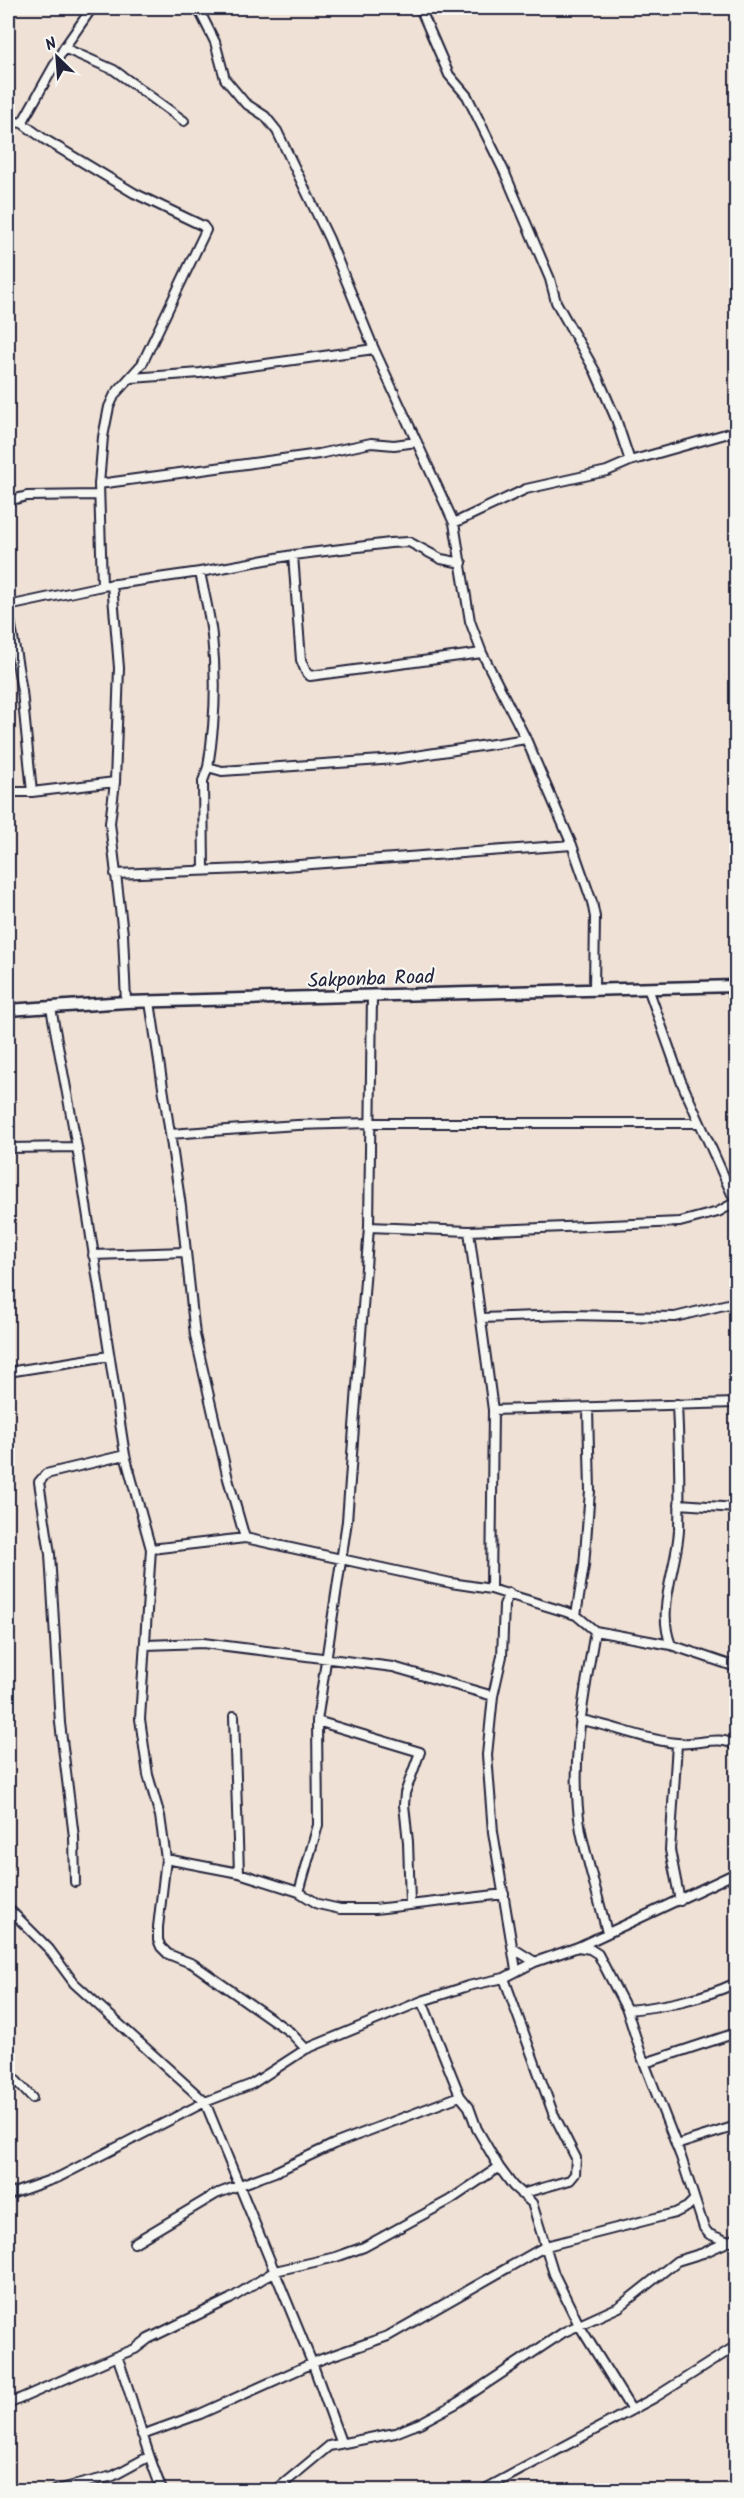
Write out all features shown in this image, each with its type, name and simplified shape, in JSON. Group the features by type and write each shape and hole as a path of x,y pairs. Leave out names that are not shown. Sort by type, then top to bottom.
{"main road":[{"name":"Sakponba Road","path":"8,1010 126,1002 733,986"}],"street":[{"path":"22,123 64,48 92,8"},
{"path":"198,8 215,42 225,79 245,103 265,116 278,131 329,239 374,349 454,523 470,621 482,653 526,739 572,845 595,917 594,988"},
{"path":"420,8 449,75 467,96 504,171 550,279 556,302 595,370 616,418 630,461"},
{"path":"64,48 114,70 184,121"},
{"path":"8,121 22,123 134,193 203,226 206,230 142,364 132,378 115,394 109,407 103,437 99,484 102,585"},
{"path":"132,378 200,374 374,349"},
{"path":"454,523 526,489 607,471 630,461 736,431"},
{"path":"99,484 320,454 371,443 394,445 417,442"},
{"path":"8,501 27,496 99,495"},
{"path":"32,792 22,691 8,607 102,585 200,572 293,555 409,542 441,559 462,563"},
{"path":"293,555 301,660 310,676 482,653"},
{"path":"200,572 212,634 214,665 214,716 203,781 204,870"},
{"path":"112,584 119,668 115,782 110,824 123,934 126,1002"},
{"path":"207,767 222,771 396,759 526,739"},
{"path":"8,792 32,792 115,782"},
{"path":"116,874 572,845"},
{"path":"733,986 736,1003"},
{"path":"369,1227 469,1231 680,1222 717,1212 736,1203 699,1123 648,988"},
{"path":"299,1892 318,1825 317,1721 347,1521 369,1227 372,996"},
{"path":"150,1002 186,1252 195,1335 228,1479 245,1538"},
{"path":"51,1008 77,1147 125,1455 151,1549 140,1719 148,1775 160,1816 166,1859 158,1940 168,1954 193,1964 290,2032 306,2049"},
{"path":"170,1134 297,1125 370,1123 699,1123"},
{"path":"8,1148 77,1147"},
{"path":"469,1231 493,1410 491,1588"},
{"path":"93,1255 186,1252"},
{"path":"482,1318 675,1317 736,1302"},
{"path":"8,1372 109,1356"},
{"path":"493,1410 736,1403"},
{"path":"671,1645 666,1624 667,1598 679,1533 677,1404"},
{"path":"576,1615 584,1566 590,1491 588,1409"},
{"path":"75,1882 74,1837 60,1723 50,1554 39,1482 46,1474 125,1455"},
{"path":"679,1504 736,1508"},
{"path":"151,1549 245,1538 451,1583 491,1588 576,1615 595,1631 671,1645 736,1667"},
{"path":"509,1593 504,1605 502,1656 493,1696 488,1755 493,1832 516,1970"},
{"path":"595,1631 580,1720 577,1781 581,1830 607,1933"},
{"path":"146,1645 203,1643 393,1666 493,1696"},
{"path":"234,1716 239,1873"},
{"path":"580,1720 606,1724 631,1734 677,1744 724,1740 736,1746"},
{"path":"317,1721 420,1752 405,1793 404,1805 410,1903"},
{"path":"677,1744 670,1850 680,1901"},
{"path":"166,1859 239,1873 299,1892 318,1904 340,1909 375,1909 410,1903 504,1894"},
{"path":"8,2195 59,2177 204,2102 252,2084 306,2049 422,2001 468,1986 504,1978 516,1970 578,1947 680,1901 736,1873"},
{"path":"8,1908 49,1949 74,1983 204,2102 313,2365 341,2442"},
{"path":"578,1947 590,1949 598,1954 627,2010 704,2228 709,2234 726,2241"},
{"path":"514,1949 535,1962"},
{"path":"504,1978 553,2114 576,2158 575,2174 570,2180 521,2194"},
{"path":"627,2010 692,1997 736,1983"},
{"path":"422,2001 460,2096 499,2167 521,2194 532,2203 555,2274 579,2325 631,2409"},
{"path":"645,2063 736,2033"},
{"path":"8,2072 32,2098"},
{"path":"134,2243 216,2194 275,2172 334,2144 460,2096"},
{"path":"676,2145 736,2126"},
{"path":"8,2404 135,2349 148,2339 230,2299 275,2271 336,2257 364,2247 450,2200 499,2167"},
{"path":"142,2435 200,2415 322,2359 388,2336 546,2246 648,2218 675,2213 693,2201"},
{"path":"276,2490 330,2446 341,2442 389,2435 420,2423 457,2403 564,2332 619,2307 677,2261 703,2253 736,2238"},
{"path":"483,2490 654,2398 736,2346"},
{"path":"117,2356 129,2388 148,2457 162,2490"},
{"path":"56,2490 113,2476 148,2457"}]}
